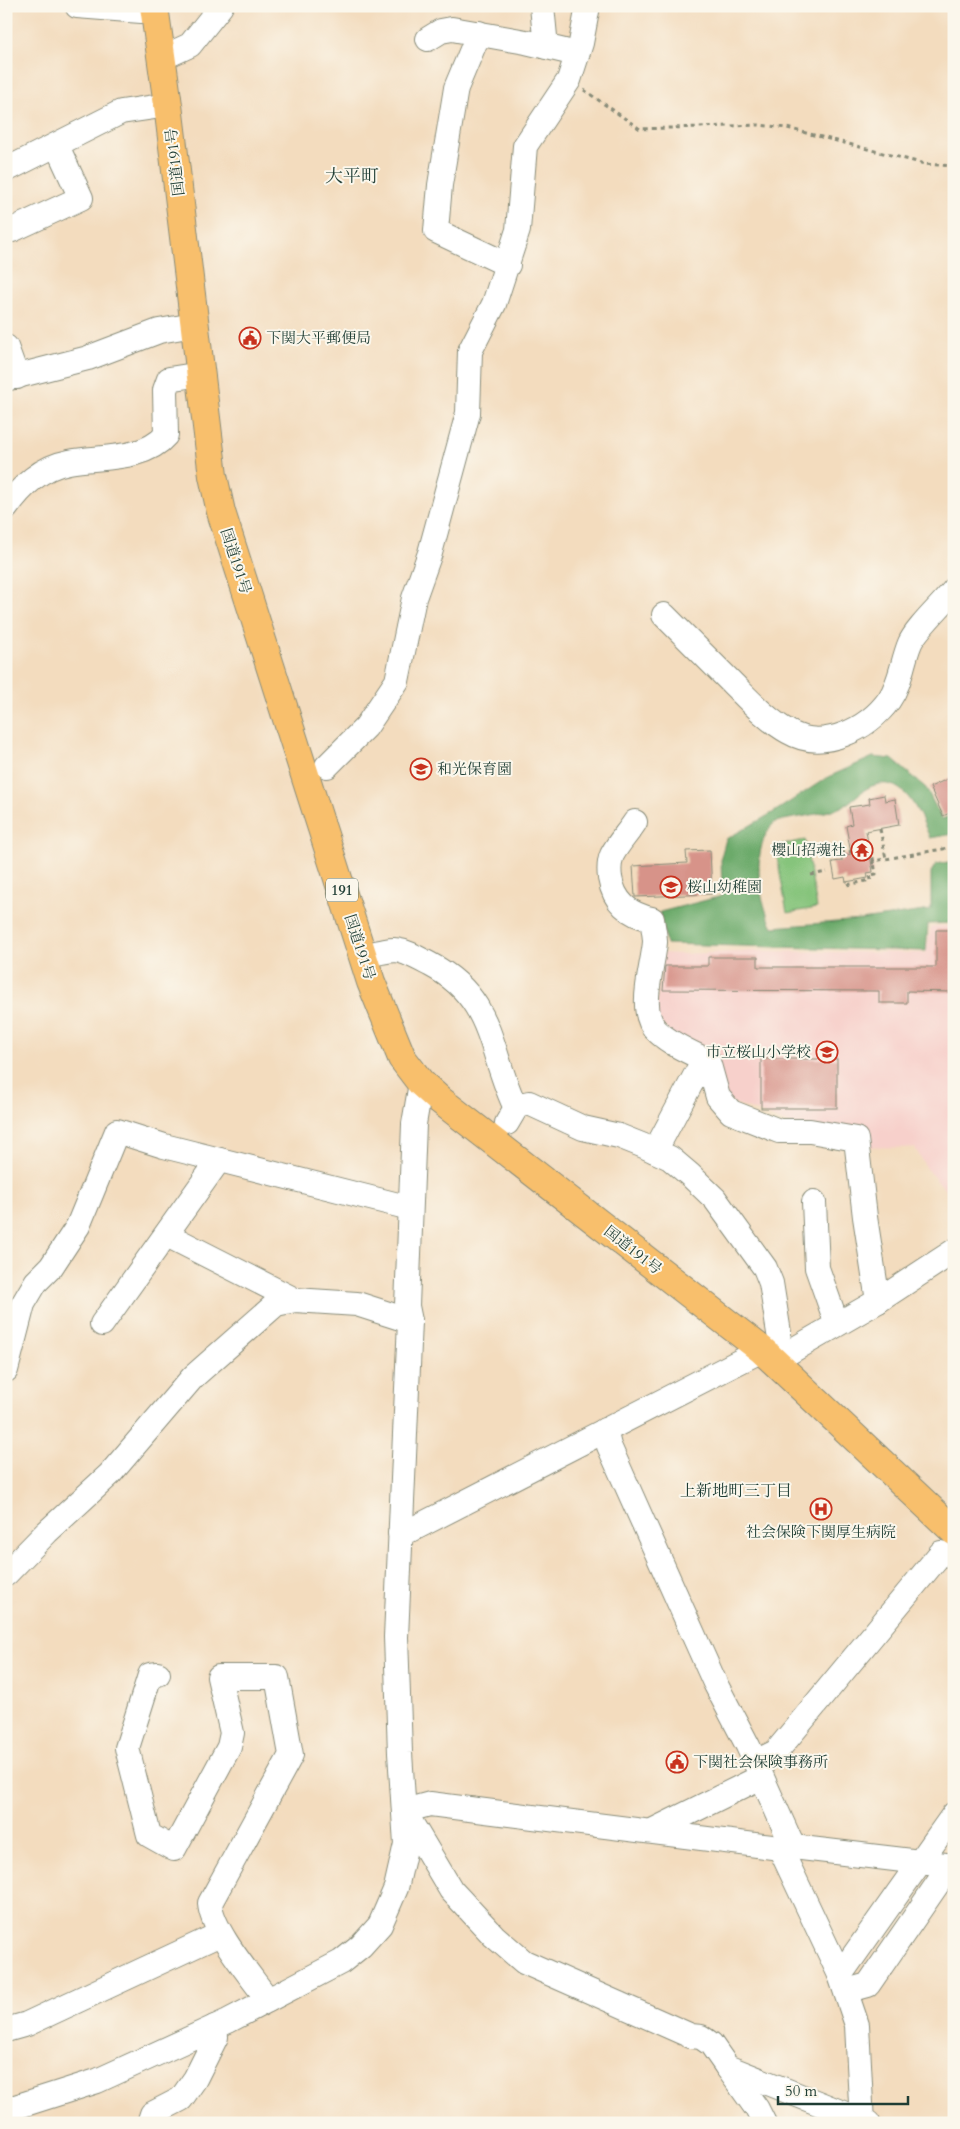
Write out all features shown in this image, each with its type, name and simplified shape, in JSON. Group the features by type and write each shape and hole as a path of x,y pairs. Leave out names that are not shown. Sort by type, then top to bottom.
{"highway":[{"name":"国道191号","path":"154,9 168,105 212,476 221,512 363,956 389,1031 402,1058 421,1083 440,1100 771,1348 948,1542"}],"street":[{"path":"77,6 154,9"},
{"path":"162,58 190,45 221,6"},
{"path":"542,6 546,47"},
{"path":"327,766 366,727 397,681 414,598 430,553 468,413 470,351 494,304 518,230 525,146 570,80 588,6"},
{"path":"428,39 441,31 452,29 577,54"},
{"path":"479,34 456,88 440,185 436,230 508,265"},
{"path":"6,170 122,112 168,105"},
{"path":"6,229 12,230 81,198 57,146"},
{"path":"6,347 12,378 88,358 159,331 194,325"},
{"path":"6,508 23,485 40,473 54,467 69,462 104,458 141,450 159,443 166,435 165,390 169,379 200,374"},
{"path":"664,615 757,708 789,732 812,740 821,740 843,735 855,729 883,706 896,689 911,642 954,590"},
{"path":"635,822 612,855 610,876 612,889 622,904 641,917 652,919 655,940 647,992 648,1016 657,1032 708,1061 718,1097 731,1112 779,1131 810,1131 856,1139 878,1300"},
{"path":"363,956 395,948 437,968 461,986 481,1012 504,1082 511,1115 522,1103 529,1103 583,1128 619,1136 670,1158 715,1198 753,1249 771,1283 771,1348"},
{"path":"655,1151 704,1059"},
{"path":"6,2110 98,2081 215,2027 341,1962 375,1933 400,1874 406,1844 396,1637 410,1321 407,1306 410,1208 414,1124 421,1083"},
{"path":"6,1370 23,1304 36,1282 52,1267 78,1226 117,1131 164,1146 410,1208"},
{"path":"102,1324 219,1160"},
{"path":"814,1202 817,1268 833,1313"},
{"path":"167,1235 295,1300"},
{"path":"400,1533 413,1529 605,1430 771,1348 878,1300 954,1251"},
{"path":"6,1574 47,1532 110,1474 193,1377 276,1304 295,1300 357,1304 410,1321"},
{"path":"605,1430 609,1446 786,1847 843,1983 857,2024 864,2121 727,2067"},
{"path":"652,1831 753,1772 776,1752 948,1542"},
{"path":"158,1674 150,1676 127,1748 149,1836 174,1848 229,1748 232,1733 219,1677 277,1677 291,1755 210,1903 210,1914 220,1934 268,2000"},
{"path":"404,1811 430,1804 950,1866 868,1985 843,1983"},
{"path":"404,1811 450,1890 494,1936 524,1962 711,2044 757,2108 764,2123"},
{"path":"843,1983 920,1862 954,1814"},
{"path":"6,2030 27,2024 90,1996 220,1934"},
{"path":"149,2123 152,2114 181,2099 195,2079 216,2037 215,2027"}],"path":[{"path":"570,80 640,129 758,125 786,128 925,164 954,166"},
{"path":"880,829 886,859"},
{"path":"873,862 954,847"},
{"path":"841,853 866,849 867,854 872,853 876,874 870,875 871,880 846,885"},
{"path":"811,875 827,872"}],"shaded area":[{"name":"市立桜山小学校","path":"931,926 954,926 954,1194 946,1190 929,1172 915,1148 866,1147 795,1126 728,1101 655,1016 663,953 757,951 926,953"}],"green space":[{"path":"873,757 892,759 926,788 942,819 954,814 954,834 930,838 917,810 904,792 886,784 875,785 861,792 839,808 775,822 767,832 759,858 760,888 763,902 773,927 861,920 931,910 931,872 936,864 954,861 954,923 928,924 926,951 666,944 660,912 722,896 721,857 726,839 774,812 828,777"},
{"path":"805,840 817,908 787,913 775,846"}],"building":[{"path":"954,776 954,811 943,816 930,787"},
{"path":"884,795 885,801 895,799 899,825 866,831 873,872 867,873 868,878 846,882 845,877 835,879 832,862 842,861 842,856 851,854 846,826 852,824 849,807 870,804 869,798"},
{"path":"710,850 712,894 635,897 633,866 687,863 686,851"},
{"path":"936,930 954,930 954,992 907,991 907,1003 879,1003 879,991 663,990 665,966 708,966 708,957 758,957 758,967 936,967"},
{"path":"761,1059 837,1059 837,1108 761,1108"}],"place":[{"name":"下関大平郵便局","path":"250,338"},
{"name":"和光保育園","path":"421,769"},
{"name":"櫻山招魂社","path":"862,850"},
{"name":"桜山幼稚園","path":"671,887"},
{"name":"市立桜山小学校","path":"827,1052"},
{"name":"社会保険下関厚生病院","path":"821,1509"},
{"name":"下関社会保険事務所","path":"677,1762"}],"district":[{"name":"大平町","path":"352,176"},
{"name":"上新地町三丁目","path":"736,1490"}]}
